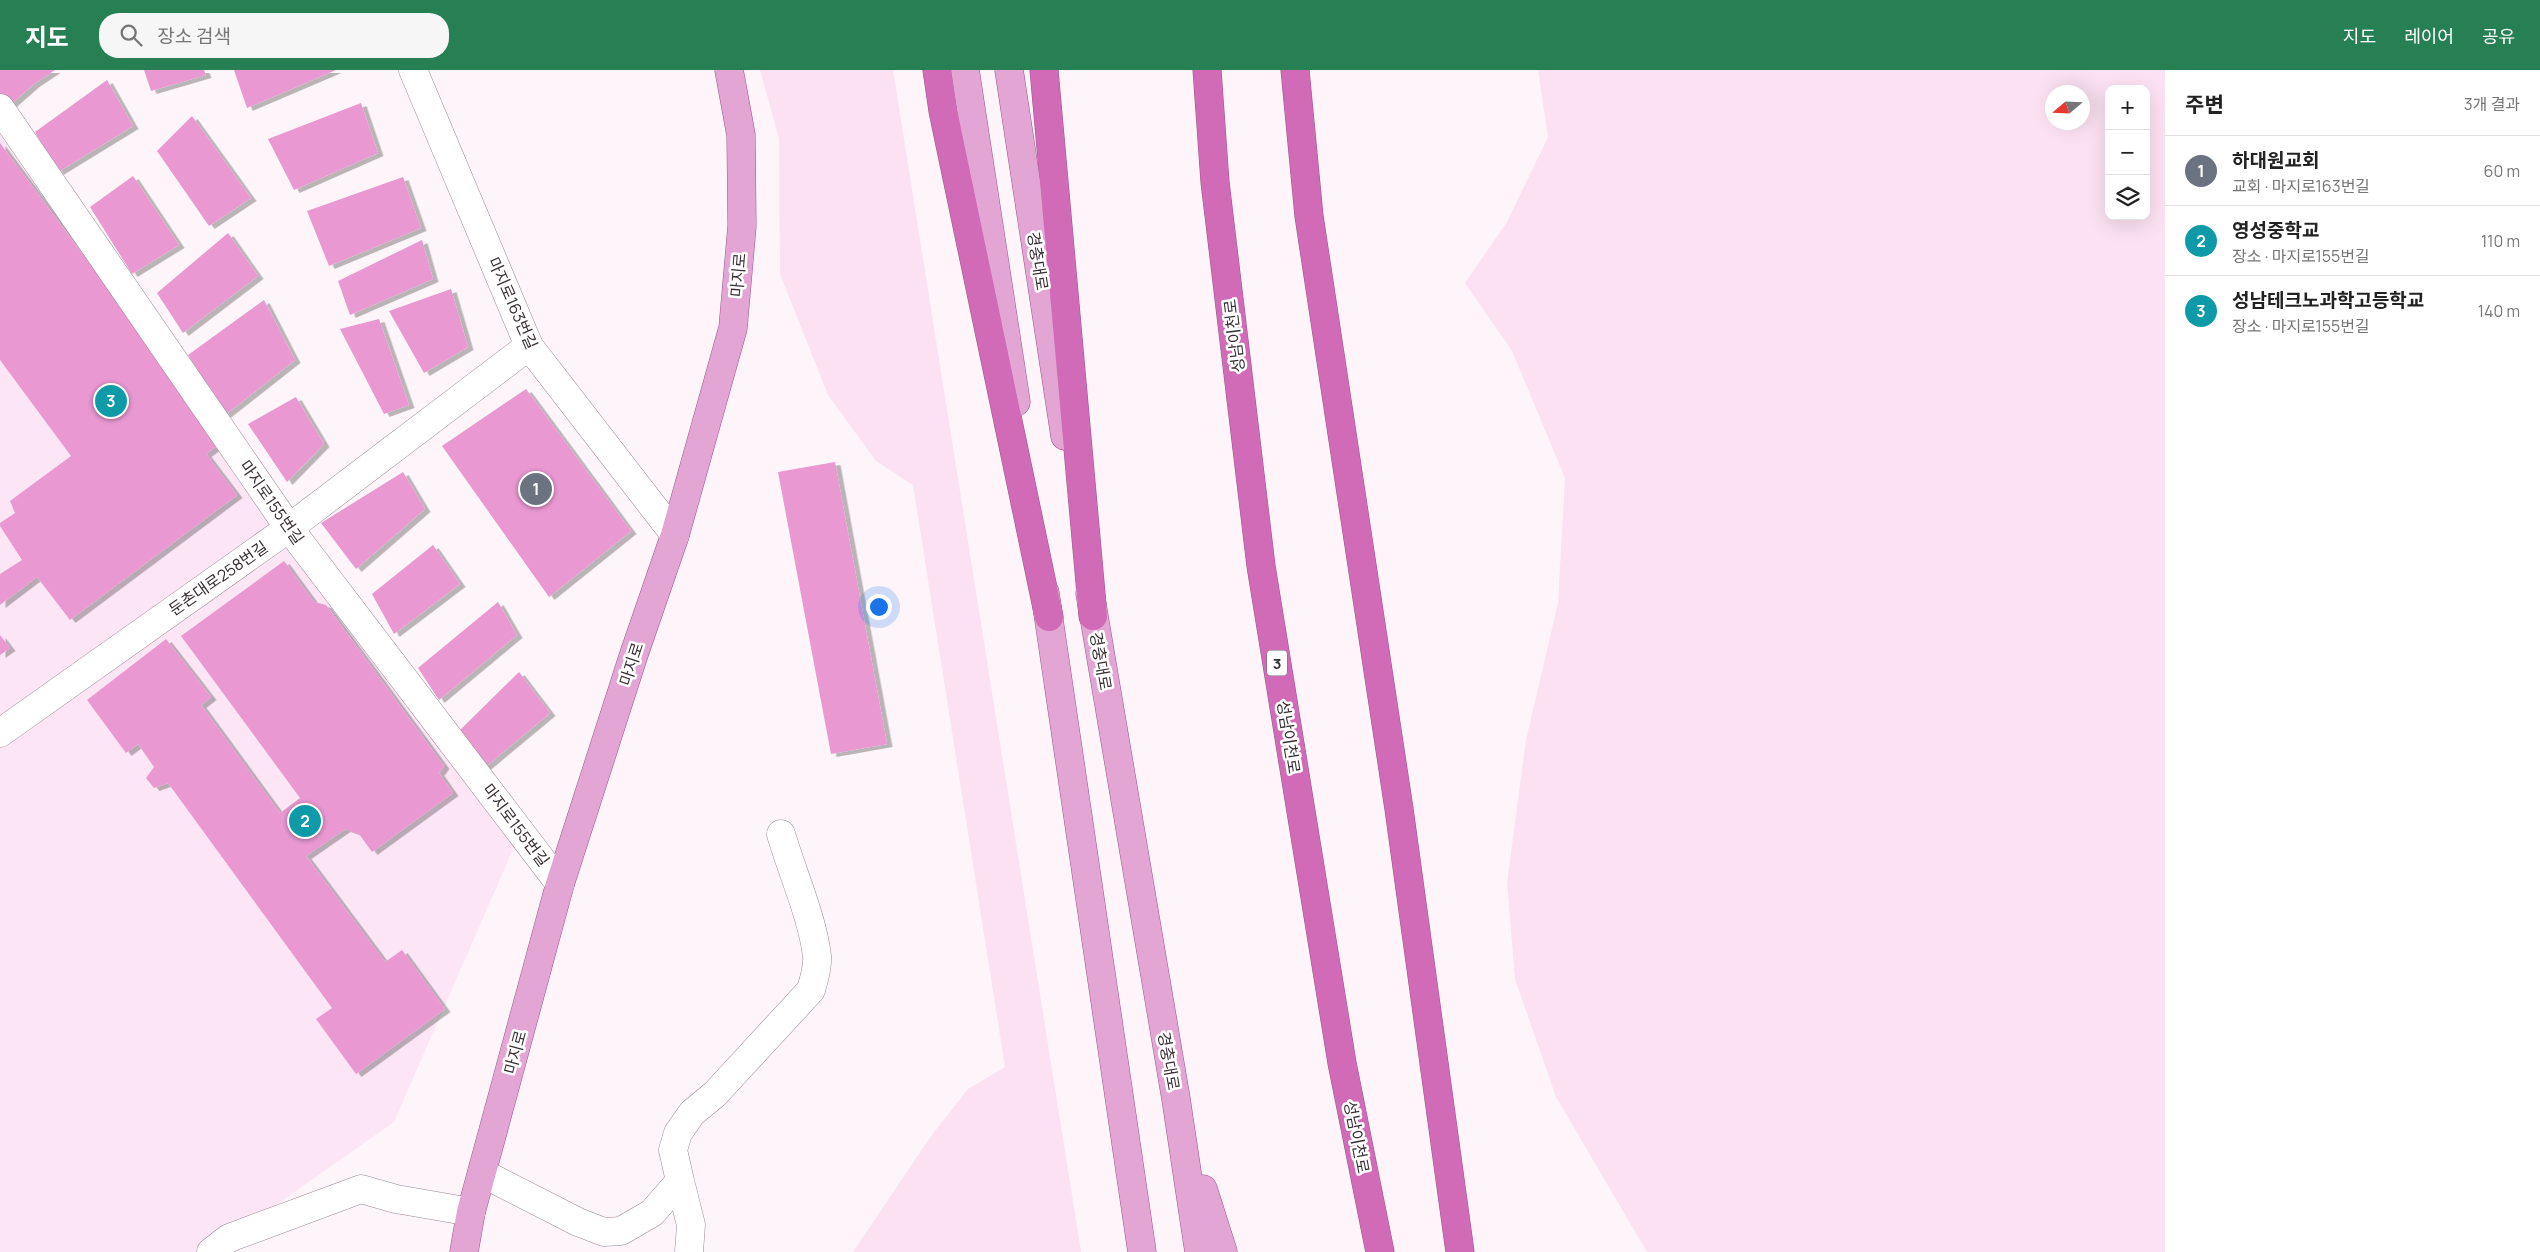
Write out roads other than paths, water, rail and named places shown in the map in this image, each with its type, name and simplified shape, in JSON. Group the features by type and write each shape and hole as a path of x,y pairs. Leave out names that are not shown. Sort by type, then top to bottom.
{"highway":[{"path":"937,70 943,111 1049,616"},
{"path":"1044,70 1093,616"},
{"name":"성남이천로","path":"1208,70 1215,182 1261,566 1342,1063 1380,1252"},
{"path":"1294,70 1309,216 1399,810 1460,1252"}],"main road":[{"name":"마지로","path":"464,1252 471,1212 560,884 634,654 675,535 733,328 742,226 741,135 729,70"},
{"path":"965,70 1049,616 1142,1252"},
{"name":"경충대로","path":"1009,70 1093,616 1176,1099 1199,1252"},
{"path":"1176,1099 1223,1252"}],"street":[{"name":"마지로163번길","path":"413,70 529,346 675,535"},
{"name":"마지로155번길","path":"0,108 289,528 560,884"},
{"name":"둔촌대로258번길","path":"0,733 289,528 529,346"},
{"path":"689,1252 691,1224 673,1150 678,1133 692,1113 715,1094 810,990 816,974 817,956 810,927 781,834"},
{"path":"482,1173 578,1222 604,1232 621,1231 652,1213 680,1181"},
{"path":"211,1252 229,1238 361,1189 396,1199 471,1212"}],"place":[{"name":"성남테크노과학고등학교","path":"111,401"},
{"name":"하대원교회","path":"536,489"},
{"name":"영성중학교","path":"305,821"}]}
